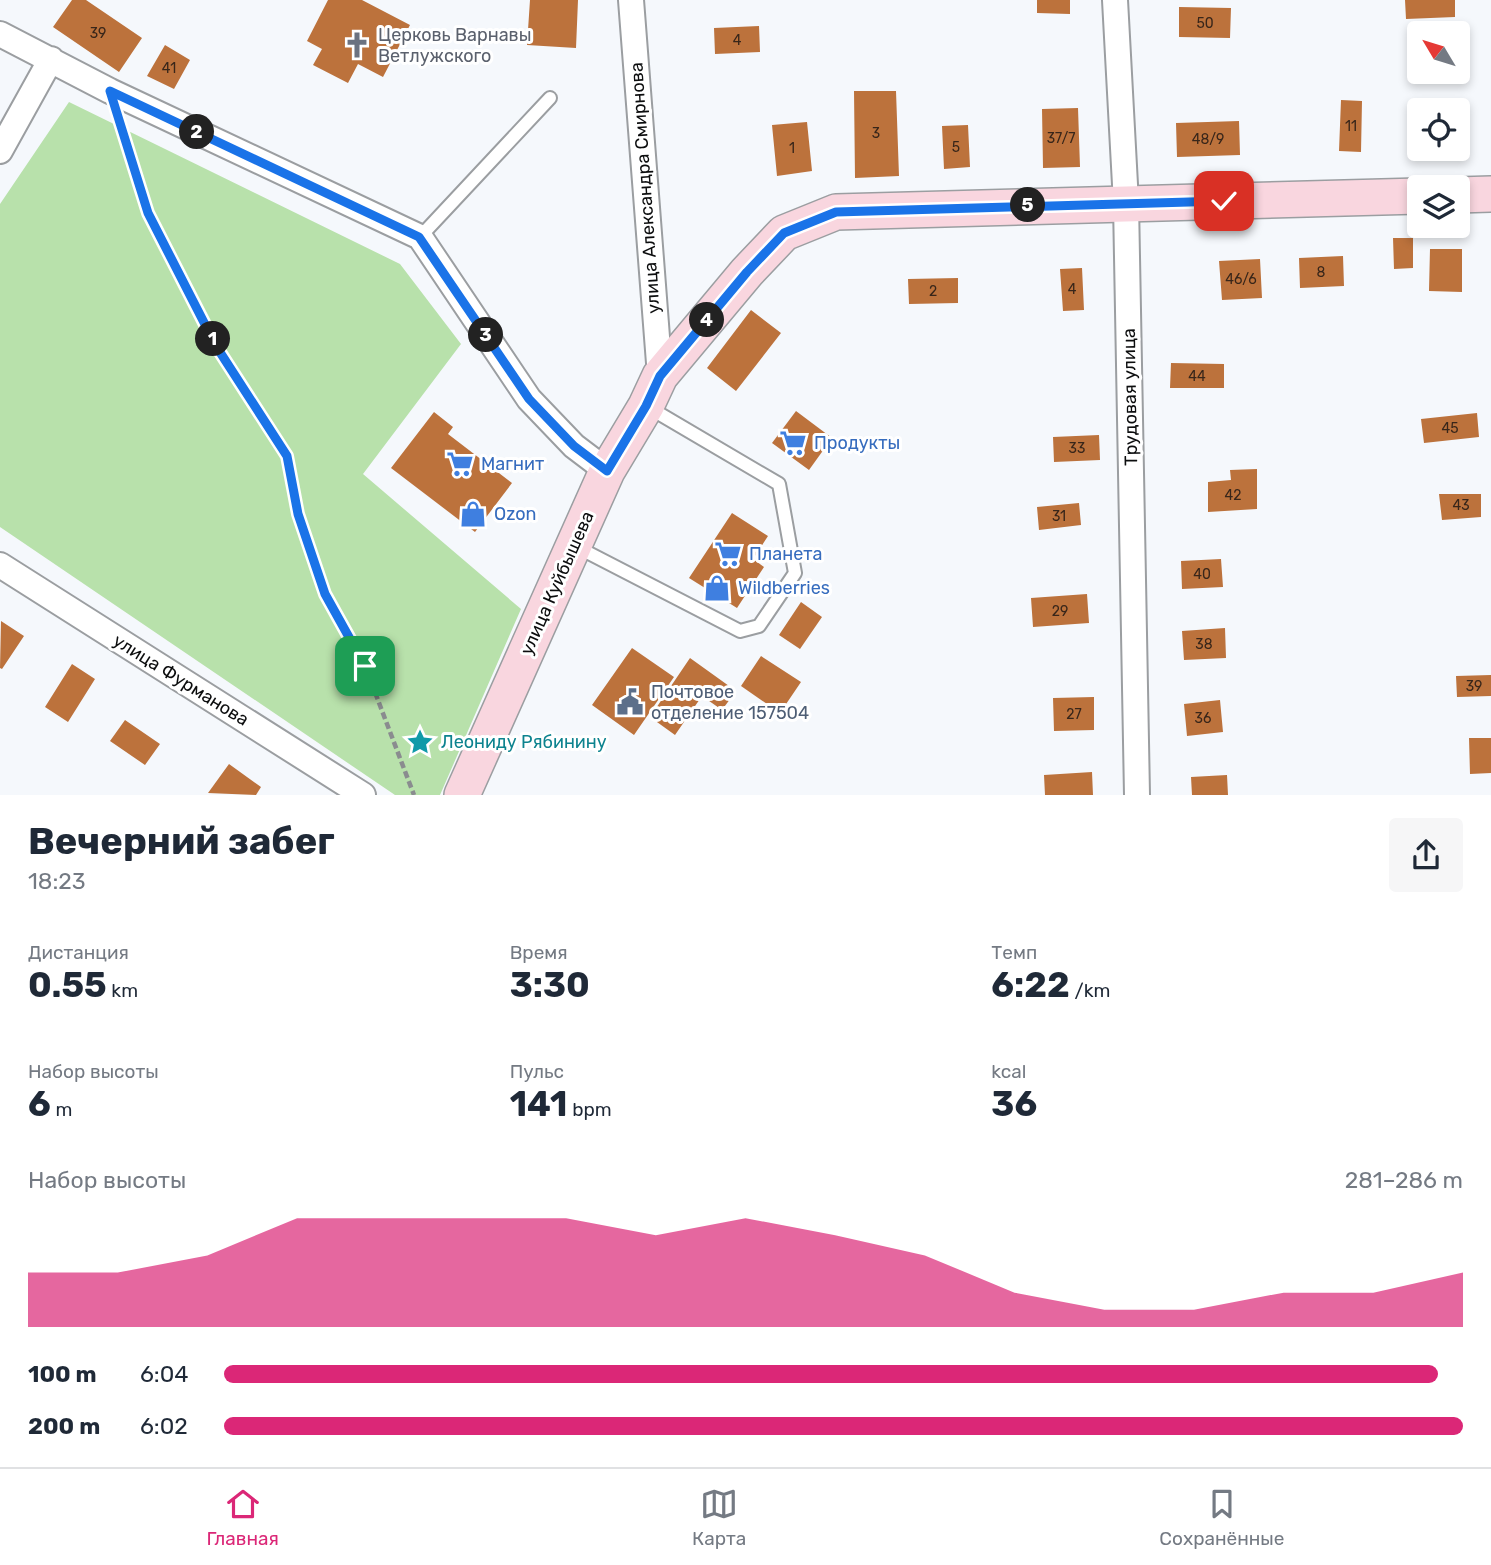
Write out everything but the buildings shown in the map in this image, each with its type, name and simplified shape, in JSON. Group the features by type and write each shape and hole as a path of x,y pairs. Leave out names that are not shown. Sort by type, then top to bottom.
{"street":[{"name":"улица Александра Смирнова","path":"631,0 653,391"},
{"name":"Трудовая улица","path":"1115,0 1126,203 1137,795"},
{"path":"0,34 110,91 419,237 529,399 574,446 607,471"},
{"path":"0,151 51,59"},
{"path":"1470,195 1491,194"},
{"name":"улица Куйбышева","path":"462,795 607,471 653,391 747,272 784,233 836,212 1407,196"},
{"name":"улица Фурманова","path":"0,565 363,795"}],"lane":[{"path":"419,237 463,187 550,98"},
{"path":"573,545 740,631 759,626 795,573 779,484 653,391"}],"path":[{"path":"110,91 148,213 216,346 287,456 298,514 325,594 365,666 414,795"}],"green space":[{"path":"69,102 400,264 461,344 363,474 521,609 440,795 395,795 0,527 0,204"}],"place":[{"name":"Церковь Варнавы Ветлужского","path":"357,45"},
{"name":"Продукты","path":"793,443"},
{"name":"Магнит","path":"460,464"},
{"name":"Ozon","path":"473,514"},
{"name":"Планета","path":"728,554"},
{"name":"Wildberries","path":"717,588"},
{"name":"Почтовое отделение 157504","path":"630,702"},
{"name":"Леониду Рябинину","path":"420,742"}],"route":[{"path":"365,666 325,594 298,514 287,456 216,346 148,213 110,91 419,237 529,399 574,446 607,471 646,406 660,376 747,272 784,233 836,212 1224,201"}]}
